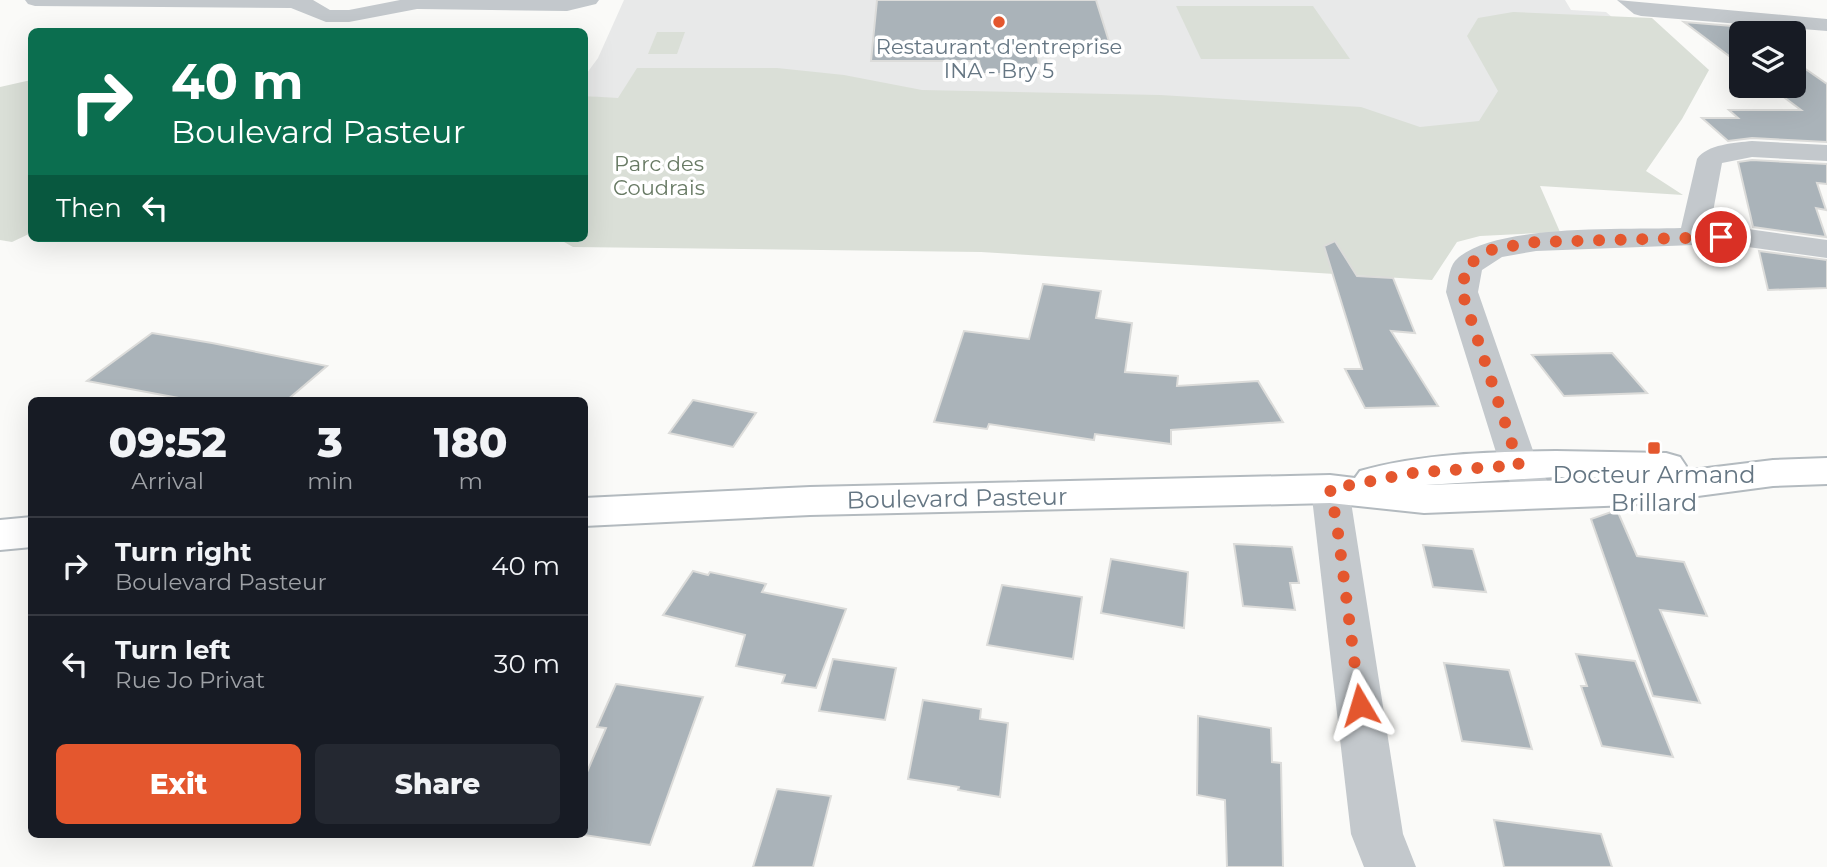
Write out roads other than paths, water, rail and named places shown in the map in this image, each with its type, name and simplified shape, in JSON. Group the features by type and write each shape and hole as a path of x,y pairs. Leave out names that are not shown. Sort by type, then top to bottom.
{"main road":[{"name":"Boulevard Pasteur","path":"588,512 810,501 1330,489 1424,499 1527,480 1630,491 1773,473 1827,471"},
{"path":"0,535 28,533"}],"street":[{"path":"35,0 290,2 305,4 326,16 349,16 417,3 567,5 589,0"},
{"path":"1634,5 1827,25"},
{"path":"1694,236 1710,159 1725,151 1827,153"},
{"path":"1527,480 1462,292 1466,266 1493,249 1536,242 1694,236 1748,237 1827,249"},
{"path":"1330,489 1377,834 1390,867"}],"place":[{"name":"Restaurant d'entreprise INA - Bry 5","path":"999,22"},
{"name":"Docteur Armand Brillard","path":"1654,448"}],"park label":[{"name":"Parc des Coudrais","path":"659,175"}]}
